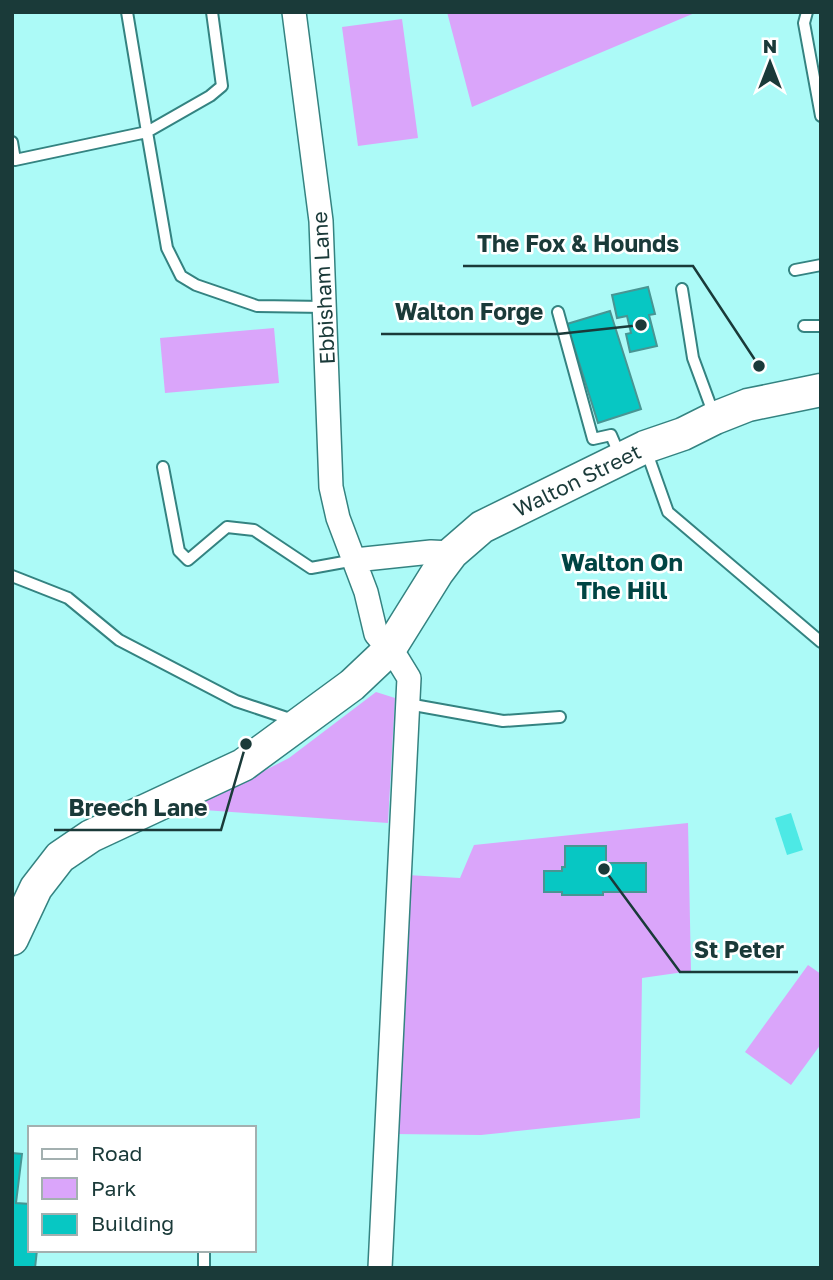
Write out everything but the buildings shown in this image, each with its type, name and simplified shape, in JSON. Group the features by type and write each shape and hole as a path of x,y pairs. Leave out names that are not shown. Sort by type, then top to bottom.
{"main road":[{"name":"Walton Street","path":"12,939 36,888 60,857 91,836 243,765 352,685 388,650 452,553 482,527 633,453 683,434 715,418 748,405 821,390"}],"street":[{"name":"Ebbisham Lane","path":"294,12 321,221 331,487 338,517 366,592 376,634 409,678 401,860 391,1001 380,1268"},
{"path":"355,561 431,552 452,553"}],"lane":[{"path":"127,12 167,248 181,276 195,285 257,306 325,307"},
{"path":"12,142 15,160 147,132 210,96 222,86 212,12"},
{"path":"807,12 804,23 821,116"},
{"path":"795,270 821,265"},
{"path":"682,289 693,358 715,418"},
{"path":"558,312 593,439 611,435 633,453 668,512 821,642"},
{"path":"804,326 821,326"},
{"path":"163,467 179,551 188,561 228,527 254,530 311,568 355,561"},
{"path":"12,576 68,598 119,639 236,701 303,723"},
{"path":"408,705 503,721 560,717"}],"green space":[{"path":"447,12 697,12 472,107"},
{"path":"402,19 418,138 358,146 342,27"},
{"path":"274,328 279,383 165,393 160,338"},
{"path":"376,692 395,698 388,823 190,809 289,758"},
{"path":"688,823 691,971 642,978 640,1118 481,1135 394,1134 407,875 460,878 474,845"},
{"path":"808,965 821,974 821,1044 791,1085 745,1052"}],"water":[{"path":"791,813 803,850 787,855 775,818"}],"place":[{"name":"Walton Forge","path":"641,325"},
{"name":"The Fox & Hounds","path":"759,366"},
{"name":"Breech Lane","path":"246,744"},
{"name":"St Peter","path":"604,869"}],"district":[{"name":"Walton On The Hill","path":"622,575"}]}
